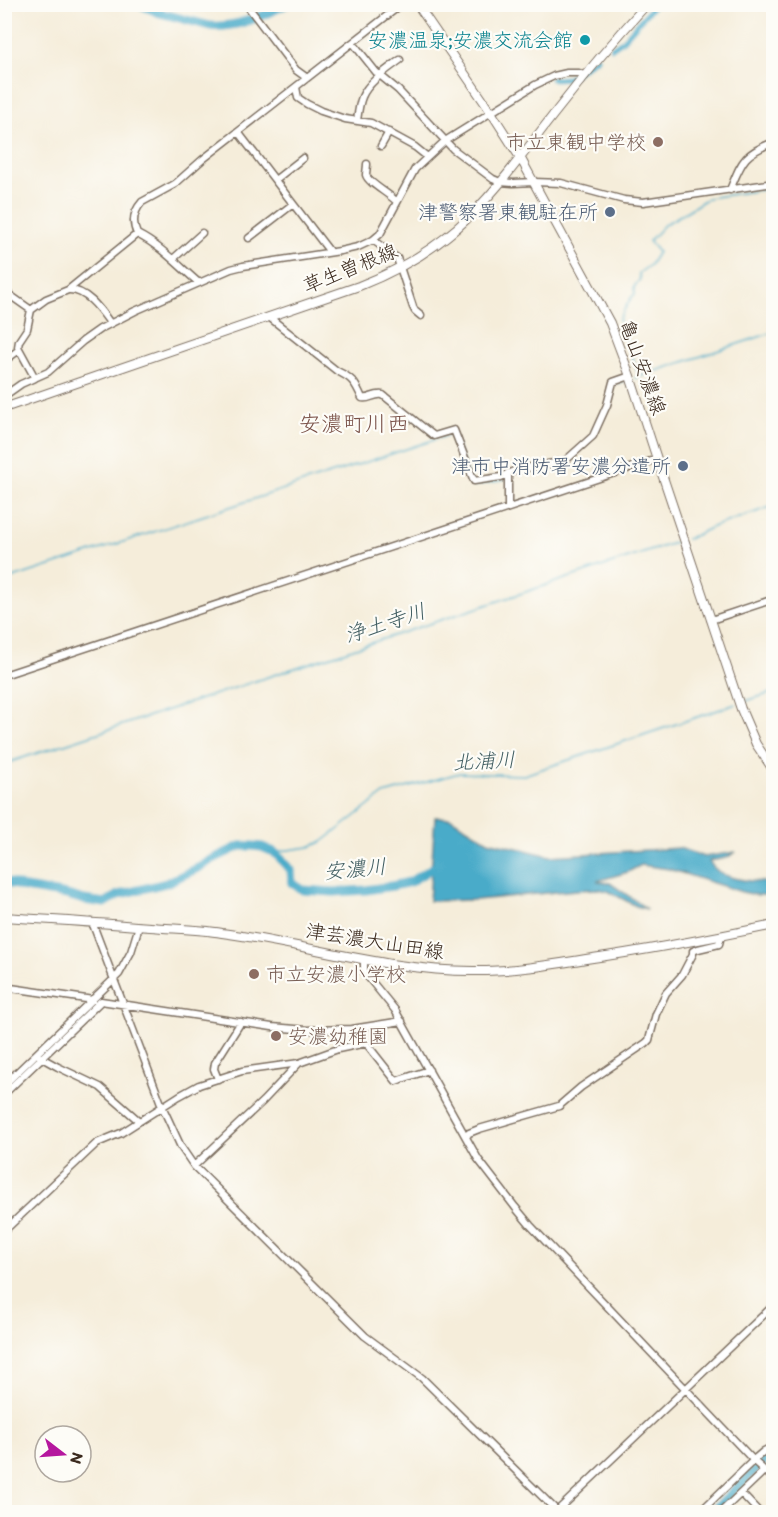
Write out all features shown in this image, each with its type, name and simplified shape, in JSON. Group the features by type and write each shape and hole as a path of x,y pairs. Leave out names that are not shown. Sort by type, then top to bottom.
{"main road":[{"name":"亀山安濃線","path":"417,4 521,159 610,323 632,379 741,709 756,744 774,771"},
{"name":"草生曽根線","path":"4,408 359,286 400,268 426,252 457,228 482,204 521,159 585,76 647,4"},
{"name":"津芸濃大山田線","path":"4,917 220,932 364,960 426,969 477,971 522,969 774,925"}],"street":[{"path":"246,4 296,70 307,78"},
{"path":"199,283 173,259 137,234 134,220 141,203 175,184 202,160 402,4"},
{"path":"353,43 380,75 398,90 445,141 500,182 561,183 624,200 643,202 774,183"},
{"path":"357,121 362,96 380,75 400,60"},
{"path":"4,396 21,384 48,372 91,335 110,323 231,269 358,247 374,240 380,234 415,169 445,141 535,85 554,76 579,73 585,76"},
{"path":"296,87 298,98 307,104 349,121 371,123 415,147 426,157"},
{"path":"238,132 330,252"},
{"path":"381,146 390,132"},
{"path":"730,190 745,158 758,148 774,142"},
{"path":"275,180 303,158"},
{"path":"367,164 366,172 369,181 397,202"},
{"path":"249,238 293,204"},
{"path":"173,259 202,233"},
{"path":"35,378 19,350 18,343 27,329 31,310 46,299 68,290 137,234"},
{"path":"374,240 397,258 415,311 421,316"},
{"path":"68,290 81,292 103,312 110,323"},
{"path":"4,291 31,310"},
{"path":"269,317 337,371 356,383 362,398 383,395 434,436 454,430 474,481 501,477 516,470 565,461 593,436 607,405 613,382 632,379"},
{"path":"4,361 19,350"},
{"path":"4,675 657,459"},
{"path":"508,473 508,508"},
{"path":"711,620 774,599"},
{"path":"92,922 162,1107 181,1147 194,1166 365,1336 422,1378 557,1512 774,1305"},
{"path":"4,1094 119,974 128,960 139,926"},
{"path":"466,1137 469,1133 479,1129 562,1104 581,1087 646,1043 650,1038 656,1014 666,993 682,975 693,951 719,944 721,936"},
{"path":"364,960 364,972 396,1010 483,1167 530,1225 755,1462 774,1479"},
{"path":"4,987 272,1027 307,1030 352,1029 402,1021"},
{"path":"218,1079 213,1069 215,1063 241,1022"},
{"path":"4,1231 97,1143 121,1133 199,1086 242,1071 299,1063 366,1042 396,1081 406,1081 429,1070"},
{"path":"4,1085 39,1056"},
{"path":"39,1056 100,1087 139,1121"},
{"path":"194,1166 251,1113 299,1063"},
{"path":"700,1512 764,1451 774,1446"},
{"path":"721,1512 763,1470"},
{"path":"741,1493 759,1512"}],"water":[{"path":"435,817 451,818 488,841 550,856 679,848 704,857 736,852 726,858 709,861 714,868 729,877 773,883 773,895 742,892 669,869 641,865 628,872 597,881 610,883 647,909 636,906 608,891 598,889 476,900 429,901"}],"waterway":[{"path":"139,4 160,13 210,26 230,25 250,20 287,4"},
{"path":"612,48 622,41 655,4"},
{"path":"552,79 569,78 597,58"},
{"path":"639,376 619,319 635,294 634,287 640,279 639,273 650,265 658,252 649,241 665,224 708,198 774,188"},
{"path":"635,378 774,332"},
{"path":"618,383 627,380"},
{"path":"4,581 452,434 472,486 507,479"},
{"name":"浄土寺川","path":"687,539 715,526 774,506"},
{"name":"浄土寺川","path":"4,764 680,541"},
{"name":"北浦川","path":"743,702 774,692"},
{"name":"北浦川","path":"274,852 309,847 322,842 384,794 459,773 524,775 736,704"},
{"name":"安濃川","path":"4,881 25,888 105,903 118,895 166,883 240,846 262,847 274,852 291,870 292,883 303,890 334,892 392,886 410,882 432,868 442,866"},
{"path":"712,1512 762,1463 774,1455"}],"place":[{"name":"安濃温泉;安濃交流会館","path":"585,40"},
{"name":"市立東観中学校","path":"658,142"},
{"name":"津警察署東観駐在所","path":"610,212"},
{"name":"津市中消防署安濃分遣所","path":"683,466"},
{"name":"市立安濃小学校","path":"254,974"},
{"name":"安濃幼稚園","path":"276,1036"}],"district":[{"name":"安濃町川西","path":"354,423"}]}
